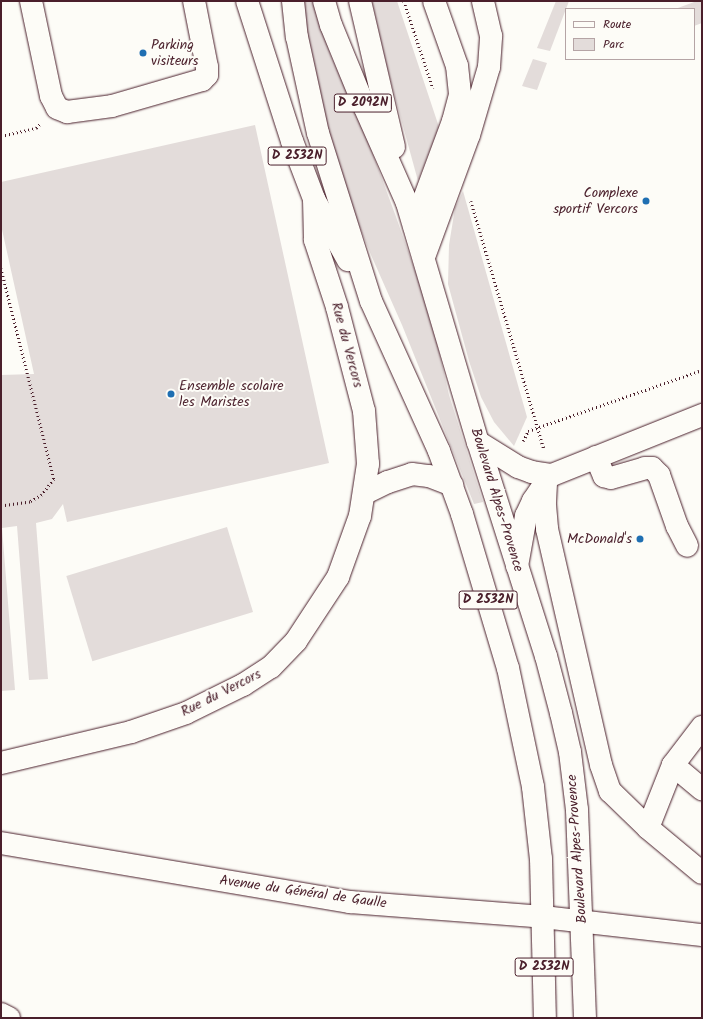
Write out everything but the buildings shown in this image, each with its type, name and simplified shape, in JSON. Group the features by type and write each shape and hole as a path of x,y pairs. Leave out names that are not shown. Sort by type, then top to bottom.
{"main road":[{"path":"31,1 51,96 57,108 67,112 112,106 202,80 207,75 208,67 194,1"},
{"name":"D 2532N","path":"247,1 292,141 314,199 371,301 421,410 452,485 500,640 520,723 533,787 541,859 545,1018"},
{"name":"D 2092N","path":"293,1 297,37 318,133 371,301"},
{"name":"Boulevard Alpes-Provence","path":"324,1 334,32 407,203 478,442 546,656 570,752 577,810 585,1018"},
{"name":"D 2532N","path":"360,1 407,203"},
{"path":"414,226 453,121 460,94 457,66 434,1"},
{"path":"424,257 469,135 489,67 491,36 483,1"},
{"name":"Rue du Vercors","path":"1,763 131,732 186,713 243,685 271,666 296,641 338,577 359,519 368,464 364,411 337,307 315,240 314,199"},
{"path":"517,566 526,516 533,501 549,479 596,457 702,415"},
{"path":"478,442 518,467 549,479"},
{"path":"596,457 604,476 611,478 645,468 652,468 659,475 677,526 687,546"},
{"path":"364,494 388,482 412,474 429,476 452,485"},
{"path":"549,479 545,505 547,529 602,765 610,791 648,828 702,873"},
{"path":"648,828 673,765 702,727"},
{"path":"673,765 702,790"},
{"name":"Avenue du Général de Gaulle","path":"1,843 350,902 543,917 702,935"},
{"path":"1,1014 9,1018"}],"path":[{"path":"404,1 434,91"},
{"path":"1,136 36,128 57,108"},
{"path":"471,200 538,428 549,479"},
{"path":"1,268 54,479 42,494 30,502 1,506"},
{"path":"518,467 522,444 528,430 538,428 702,370"}],"green space":[{"path":"302,1 312,1 331,56 368,141 395,214 431,316 449,395 483,502 474,504 402,325 348,198 328,134 309,56"},
{"path":"372,1 397,1 439,127 418,181 386,64"},
{"path":"556,1 569,1 565,8 550,51 537,48"},
{"path":"697,1 702,1 702,23 695,26 695,8 678,8"},
{"path":"533,59 547,63 537,90 522,86"},
{"path":"255,125 329,463 67,522 63,504 52,519 36,523 48,679 29,680 17,526 2,528 15,690 1,691 1,375 34,374 1,225 1,182"},
{"path":"463,191 527,417 514,446 494,422 481,397 469,361 448,284 449,245 455,208"},
{"path":"227,527 253,612 92,661 66,576"}],"place":[{"name":"Parking visiteurs","path":"143,53"},
{"name":"Complexe sportif Vercors","path":"646,201"},
{"name":"Ensemble scolaire les Maristes","path":"171,394"},
{"name":"McDonald's","path":"640,539"}]}
